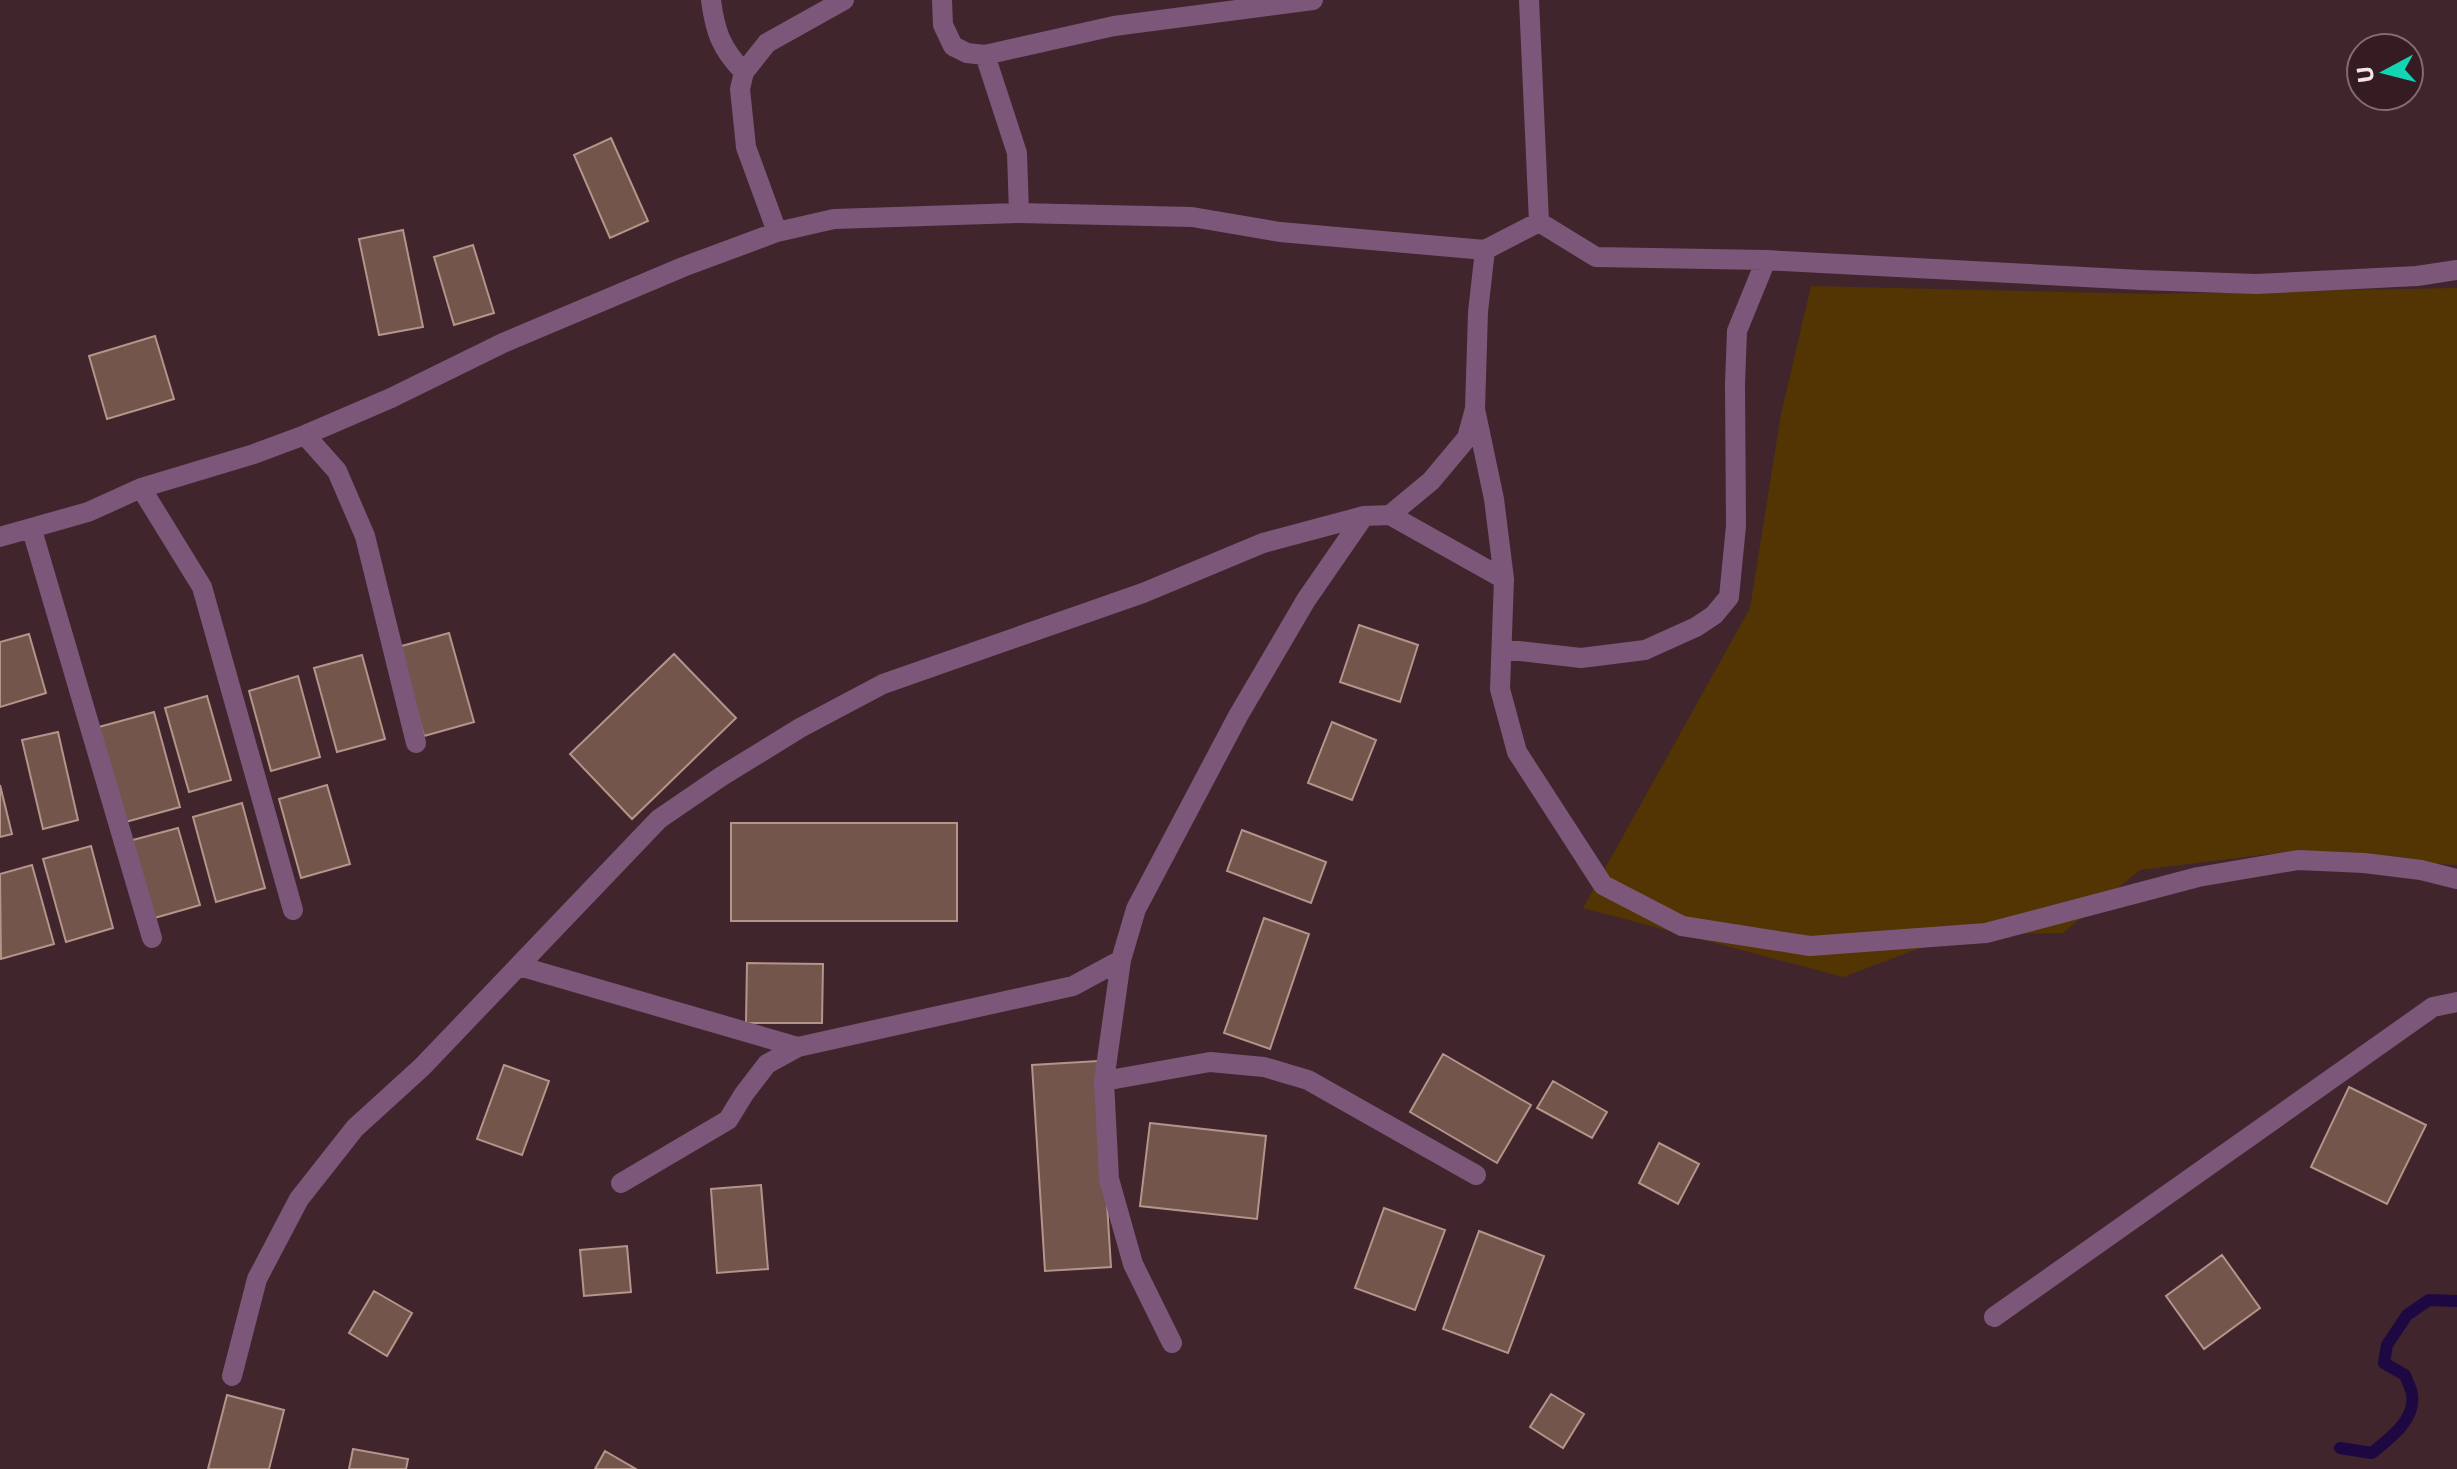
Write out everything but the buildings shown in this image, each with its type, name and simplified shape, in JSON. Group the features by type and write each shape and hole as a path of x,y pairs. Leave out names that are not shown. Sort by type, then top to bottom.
{"street":[{"path":"711,0 715,27 728,56 744,72"},
{"path":"777,232 746,147 740,89 744,72 767,43 844,0"},
{"path":"942,0 943,25 953,46 967,53 985,55 1114,26 1313,0"},
{"path":"1529,0 1539,222"},
{"path":"985,55 1017,153 1019,213"},
{"path":"0,537 88,512 141,488 305,435 391,398 516,337 683,267 777,232 834,219 1019,213 1192,217 1280,232 1485,250 1539,222"},
{"path":"1539,222 1596,257 1766,260 2256,284 2417,276 2457,270"},
{"path":"1390,515 1431,481 1467,438 1475,409 1478,312 1485,250"},
{"path":"1502,649 1581,658 1645,650 1696,627 1714,615 1729,597 1736,526 1737,331 1766,260"},
{"path":"1475,409 1494,499 1504,579 1500,689 1517,752 1603,885 1682,926 1810,946 1986,933 2198,877 2298,860 2364,863 2421,870 2457,879"},
{"path":"305,435 337,471 365,536 416,743"},
{"path":"141,488 202,587 293,910"},
{"path":"232,1376 257,1279 299,1199 355,1128 422,1067 659,819 722,776 800,728 883,684 1143,593 1263,543 1364,516 1390,515 1504,579"},
{"path":"1172,1343 1133,1264 1109,1179 1104,1081 1121,960 1136,909 1238,716 1306,600 1364,516"},
{"path":"32,530 152,938"},
{"path":"621,1183 728,1120 767,1064 798,1047 1073,986 1121,960"},
{"path":"519,966 798,1047"},
{"path":"1994,1317 2433,1007 2457,1002"},
{"path":"1104,1081 1210,1062 1264,1067 1308,1080 1476,1175"}],"shaded area":[{"path":"1811,286 2148,294 2457,288 2457,865 2295,851 2140,870 2063,933 1955,935 1843,977 1583,908 1750,608 1781,414"}],"waterway":[{"path":"2340,1448 2372,1453 2400,1428 2410,1412 2412,1394 2405,1375 2384,1363 2387,1345 2407,1315 2429,1300 2457,1301"}]}
